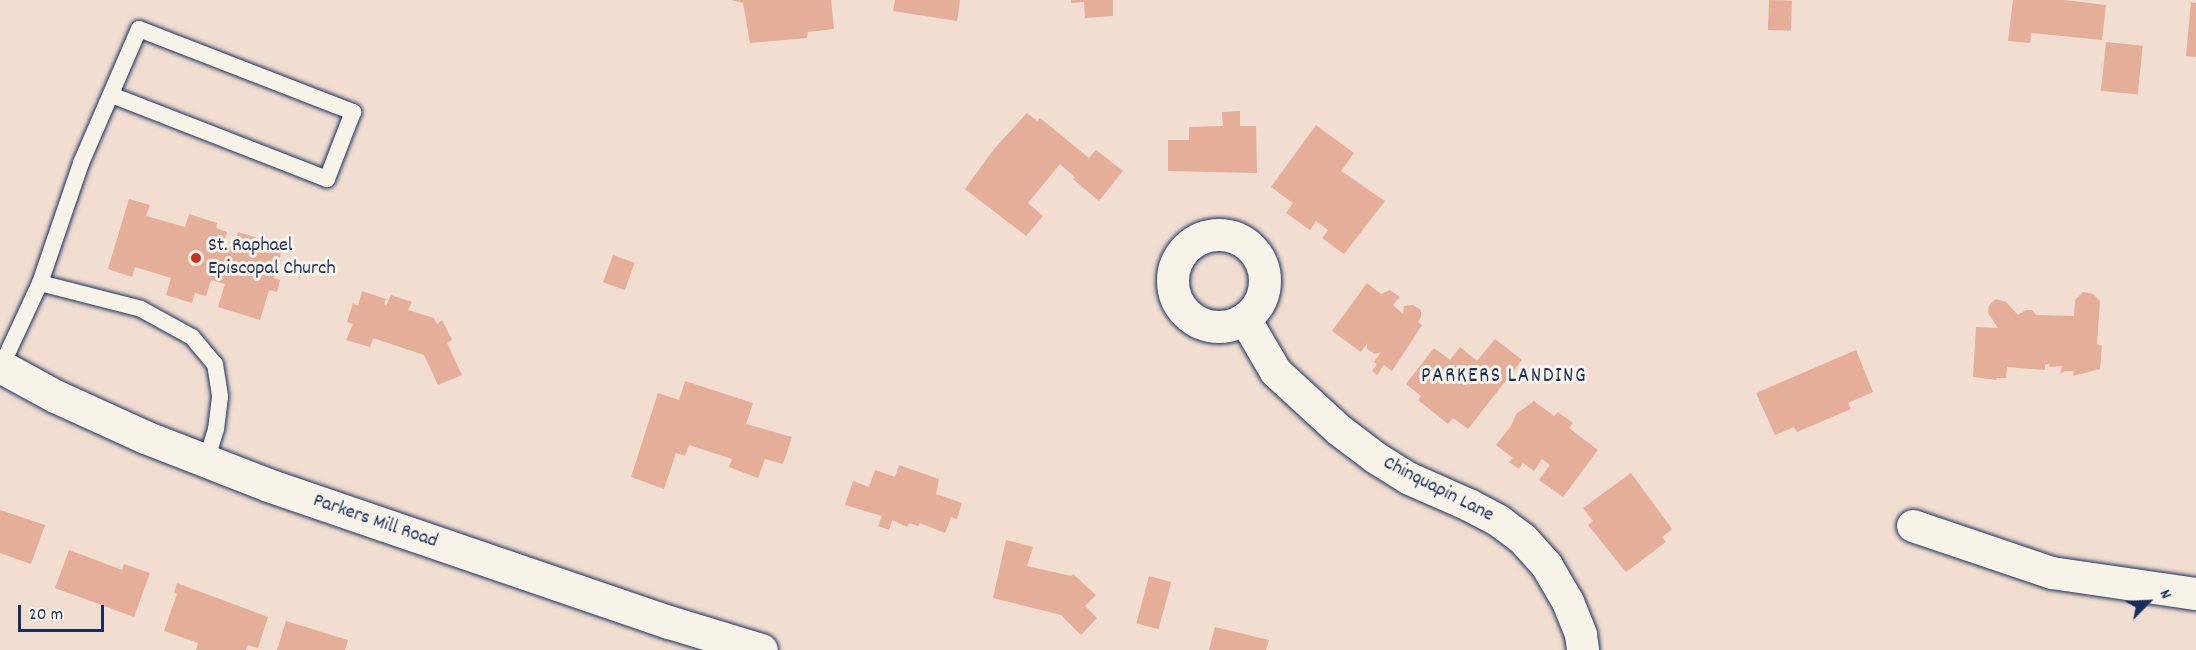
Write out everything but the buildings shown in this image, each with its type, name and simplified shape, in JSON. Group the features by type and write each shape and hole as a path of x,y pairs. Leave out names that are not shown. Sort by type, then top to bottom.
{"main road":[{"name":"Parkers Mill Road","path":"1,366 55,396 145,437 206,461 452,549 761,650"}],"street":[{"name":"Chinquapin Lane","path":"1245,319 1276,372 1339,430 1376,458 1410,479 1469,505 1499,521 1523,539 1547,566 1568,602 1581,635 1583,650"},
{"path":"1913,526 2052,573 2196,594"}],"lane":[{"path":"1,366 40,283 81,163 140,29 353,112 327,179 112,95"},
{"path":"40,283 141,309 192,337 214,364 220,397 216,429 206,461"}],"place":[{"name":"St. Raphael Episcopal Church","path":"196,258"}],"district":[{"name":"PARKERS LANDING","path":"1504,377"}]}
